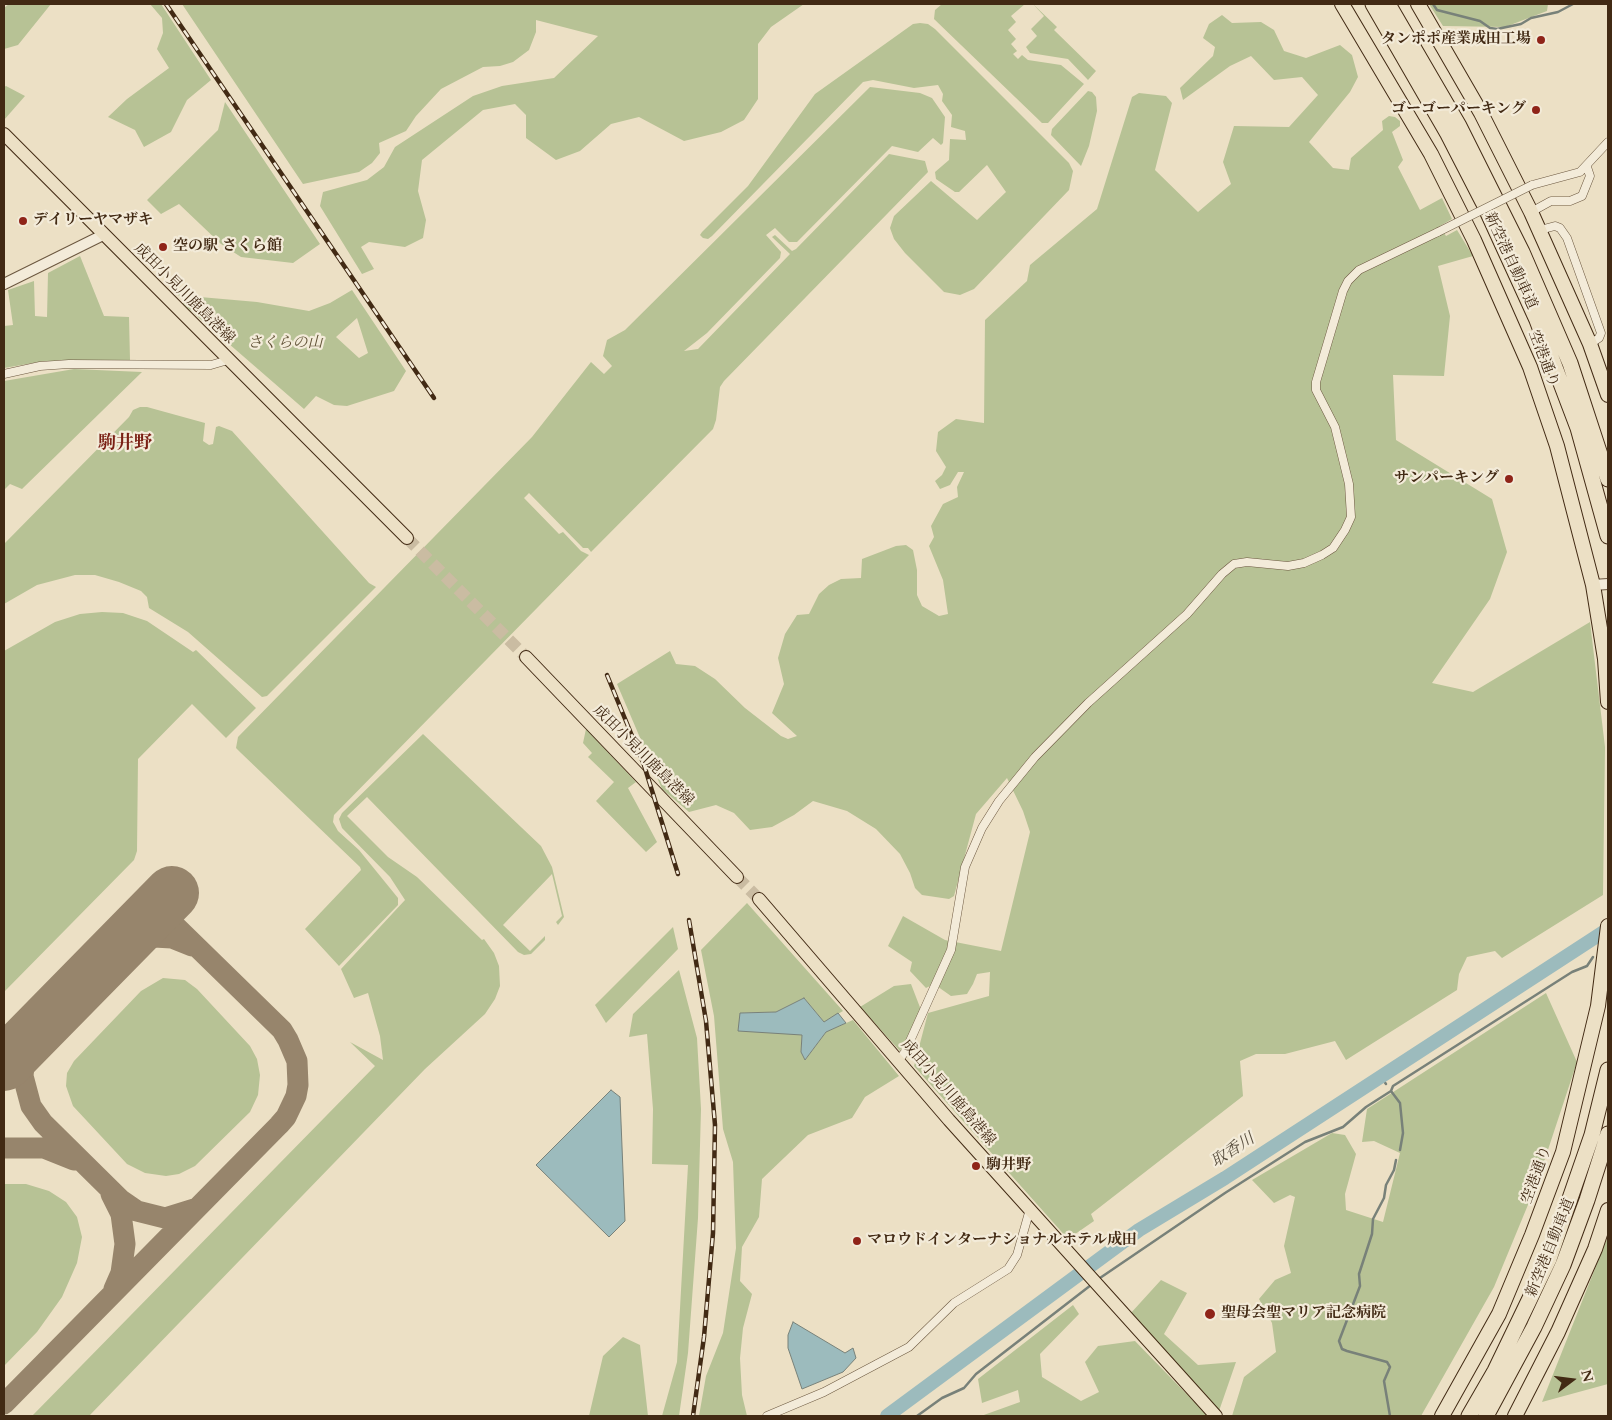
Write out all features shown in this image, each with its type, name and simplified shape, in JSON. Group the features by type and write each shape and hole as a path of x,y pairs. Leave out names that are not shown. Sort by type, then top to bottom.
{"highway":[{"name":"空港通り","path":"1342,4 1431,154 1502,302 1530,368 1557,446 1593,585 1605,659 1608,702"},
{"name":"新空港自動車道","path":"1373,4 1448,134 1487,210 1537,320 1578,428 1608,536"},
{"name":"新空港自動車道","path":"1388,4 1459,126 1522,252 1570,363 1608,479"},
{"path":"1418,4 1481,113 1540,230 1590,344 1608,395"},
{"name":"空港通り","path":"1442,1416 1499,1314 1564,1152 1598,1006 1608,926"},
{"name":"新空港自動車道","path":"1469,1416 1495,1371 1549,1259 1592,1135 1608,1070"},
{"name":"新空港自動車道","path":"1486,1416 1534,1327 1563,1264 1587,1200 1608,1134"},
{"path":"1515,1416 1558,1332 1595,1249 1608,1210"}],"main road":[{"name":"成田小見川鹿島港線","path":"4,134 102,235 407,538"},
{"name":"成田小見川鹿島港線","path":"526,657 738,877"},
{"name":"成田小見川鹿島港線","path":"759,900 898,1061 1132,1325 1216,1416"}],"street":[{"path":"898,1061 905,1052 951,950 965,868 982,828 999,801 1035,757 1088,703 1187,614 1222,574 1234,564 1247,562 1288,566 1304,563 1333,548 1344,530 1350,516 1349,484 1335,427 1316,390 1316,382 1343,291 1348,281 1359,270 1532,185 1574,174 1587,167 1608,142"},
{"path":"1531,212 1551,201 1570,201 1582,196 1590,176 1587,167"},
{"path":"1540,230 1549,226 1560,228 1567,238 1601,333 1599,338 1590,344"},
{"path":"4,284 102,235"},
{"path":"1568,295 1586,288"},
{"path":"4,374 40,366 69,364 211,365 228,360"},
{"path":"1593,585 1608,584"},
{"path":"767,1416 824,1392 909,1347 954,1303 1008,1270 1017,1255 1030,1209"}],"green space":[{"path":"9,4 51,4 18,45 4,49 4,8"},
{"path":"150,4 161,4 211,80 187,100 171,132 144,147 135,130 108,117 127,99 169,68 157,49 163,33 162,18"},
{"path":"182,4 804,4 771,27 758,44 758,99 744,120 721,132 684,141 639,117 611,124 580,151 556,160 526,138 526,115 515,104 483,110 422,160 418,191 426,220 423,238 405,247 369,242 361,247 374,269 362,274 320,206 323,192 367,180 384,167 395,147 473,96 502,86 554,78 598,36 536,20 536,32 529,50 513,62 500,66 483,67 441,89 416,116 406,131 379,143 380,153 372,163 359,172 303,184"},
{"path":"942,4 1025,4 1011,16 1016,22 1008,30 1016,39 1011,44 1017,51 1013,54 1018,59 1022,55 1028,60 1061,65 1084,84 1048,123 1042,123 934,19 935,10"},
{"path":"1033,4 1057,27 1054,30 1096,71 1088,80 1068,59 1030,53 1026,47 1037,36 1031,29 1044,16"},
{"path":"1429,4 1548,4 1547,11 1505,27 1443,26"},
{"path":"1222,15 1232,23 1261,22 1274,30 1284,51 1306,58 1340,45 1352,55 1358,77 1350,92 1309,142 1333,168 1349,170 1351,158 1383,130 1382,121 1389,116 1395,117 1400,121 1400,126 1392,132 1403,160 1398,167 1420,210 1442,198 1452,219 1440,226 1446,236 1457,230 1473,256 1438,266 1450,316 1444,376 1393,375 1396,440 1492,499 1507,552 1490,599 1432,683 1473,692 1590,622 1605,747 1603,895 1502,958 1495,951 1467,957 1459,974 1457,990 1346,1060 1335,1041 1285,1054 1256,1054 1240,1061 1243,1096 1091,1214 1094,1221 1068,1239 914,1066 928,1013 989,996 990,972 977,974 967,994 951,996 934,984 926,988 910,971 912,962 888,946 903,916 945,940 1001,951 1030,832 1023,811 1007,778 976,814 954,896 949,899 922,895 915,888 900,854 876,829 847,811 813,801 794,815 772,827 750,830 734,813 716,805 689,812 662,789 617,684 670,651 676,664 695,666 715,679 745,708 781,736 788,739 797,736 772,713 784,684 778,658 785,634 797,615 809,614 819,594 829,585 841,579 861,578 862,559 896,546 906,545 913,550 917,570 917,595 922,606 939,616 948,614 943,580 929,546 934,537 931,526 943,504 958,497 957,487 964,472 958,472 950,485 940,489 935,481 942,475 946,467 936,451 938,432 956,419 984,423 985,320 1027,281 1030,265 1097,209 1132,97 1139,93 1166,96 1172,103 1155,170 1198,212 1231,184 1223,162 1234,126 1289,127 1318,95 1302,77 1274,80 1251,56 1230,66 1183,100 1180,88 1213,56 1215,47 1203,38 1209,24"},
{"path":"913,24 928,24 935,29 1069,163 1073,171 1069,190 974,289 960,295 944,292 905,253 894,239 890,228 894,216 931,181 977,220 1006,192 987,165 959,192 955,192 936,179 935,172 949,160 950,139 966,140 965,131 951,127 952,115 942,101 943,94 938,85 914,88 873,80 863,82 712,236 708,239 700,235 748,186 815,94"},
{"path":"6,86 25,96 4,120 4,87"},
{"path":"870,87 920,93 932,98 945,117 943,143 941,145 933,138 918,152 892,146 797,242 789,242 775,228 766,235 781,252 780,258 707,333 684,351 698,349 790,254 772,237 775,235 792,251 796,249 889,154 925,161 928,172 724,381 720,387 713,429 591,552 588,548 583,548 529,493 524,498 559,534 563,532 581,551 589,555 334,815 333,822 338,831 359,850 398,898 398,905 339,966 305,929 361,870 360,867 236,748 238,737 532,437 591,362 604,374 612,366 603,356 607,340 625,330"},
{"path":"1088,91 1092,92 1096,97 1097,111 1089,146 1081,166 1051,135 1052,129"},
{"path":"225,102 320,244 293,263 241,257 221,244 179,204 161,214 147,200 218,130"},
{"path":"80,256 104,316 129,317 130,360 45,361 4,368 4,326 13,325 8,290 34,281 35,316 47,317 48,273"},
{"name":"さくらの山","path":"169,287 200,297 257,302 309,311 330,303 352,290 406,371 394,391 347,406 334,405 316,396 304,409 183,304 185,301","holes":["357,318 368,353 359,358 336,337"]},
{"path":"74,369 142,372 22,489 10,484 4,490 4,381"},
{"path":"147,407 205,423 203,441 209,445 213,444 216,427 219,426 232,431 369,583 376,587 267,696 262,697 188,632 149,608 147,597 141,591 119,582 95,575 75,575 37,585 4,604 4,544 129,417 133,410"},
{"path":"123,613 147,621 193,652 196,650 256,708 226,738 192,704 138,759 137,851 134,860 4,992 4,651 55,622 80,614"},
{"path":"586,729 636,782 628,788 657,842 646,852 596,801 614,782 588,757 592,753 583,743"},
{"path":"423,734 541,846 552,867 564,917 558,925 556,922 562,916 552,874 503,925 530,951 545,936 545,940 531,954 524,955 518,952 367,797 347,816 388,857 417,877 482,940 484,939 494,953 499,966 500,986 495,999 485,1014 425,1069 89,1416 32,1416 375,1066 350,1042 383,1060 380,1036 368,993 354,998 341,969 405,900 390,877 342,828 339,819 342,813"},
{"path":"747,903 843,1011 824,1022 804,998 776,1012 740,1013 802,1035 801,1052 805,1060 826,1032 853,1020 899,1076 865,1097 852,1118 808,1135 762,1179 759,1217 742,1247 740,1281 752,1294 743,1328 740,1358 742,1395 747,1416 699,1416 706,1376 723,1333 736,1248 733,1162 723,1129 714,1016 701,950"},
{"path":"673,927 678,949 606,1023 595,1005"},
{"path":"679,970 697,1038 701,1109 698,1218 688,1353 679,1416 662,1416 677,1362 688,1165 652,1164 653,1109 647,1034 629,1037 633,1014"},
{"path":"163,978 185,980 197,989 250,1046 257,1059 260,1075 258,1095 250,1112 195,1166 179,1174 166,1176 145,1173 127,1164 73,1106 66,1086 67,1073 74,1061 141,991"},
{"path":"911,984 921,1010 900,1051 860,1007 894,986"},
{"path":"1546,993 1577,1062 1537,1183 1494,1287 1421,1416 1232,1416 1244,1377 1276,1352 1272,1323 1259,1299 1275,1280 1291,1273 1284,1246 1295,1197 1290,1195 1274,1203 1252,1180 1332,1133 1345,1135 1356,1154 1345,1194 1346,1210 1383,1222 1400,1153 1374,1141 1362,1142 1367,1109"},
{"path":"4,1184 26,1184 49,1191 66,1202 77,1217 82,1237 77,1263 62,1297 37,1332 4,1366"},
{"path":"1608,1236 1608,1384 1542,1402"},
{"path":"1161,1280 1187,1293 1164,1334 1198,1365 1236,1362 1219,1411 1130,1314"},
{"path":"1073,1305 1079,1314 1040,1354 1042,1377 1081,1401 1099,1392 1085,1362 1098,1346 1135,1341 1208,1416 981,1416 1020,1402 1018,1390 982,1403 978,1379"},
{"path":"623,1337 640,1345 648,1416 589,1416 603,1356"}],"water":[{"path":"804,998 824,1022 838,1013 846,1023 826,1032 805,1060 801,1052 802,1035 738,1031 740,1013 776,1012"},
{"path":"611,1090 620,1097 625,1221 609,1237 536,1165"},
{"path":"793,1322 845,1353 853,1348 856,1358 843,1372 802,1389 788,1348 788,1335"}],"waterway":[{"path":"1433,4 1437,10 1480,21 1490,28 1497,29 1521,24 1531,18 1558,12 1573,4"},
{"name":"取香川","path":"887,1416 1139,1230 1225,1178 1608,929"},
{"path":"1097,1280 1225,1193 1305,1142 1343,1127 1366,1107 1391,1091 1393,1086 1572,972 1587,966 1593,957"},
{"path":"1381,1077 1386,1084"},
{"path":"1391,1091 1400,1103 1403,1133 1400,1150"},
{"path":"1390,1416 1384,1381 1390,1367 1387,1362 1342,1349 1339,1341 1360,1286 1359,1274 1372,1234 1373,1219 1384,1198 1386,1185 1394,1170 1396,1160"},
{"path":"917,1416 942,1398 964,1388 976,1374 1091,1285"}],"taxiway":[{"path":"4,1404 279,1125 286,1117 296,1096 298,1085 297,1061 282,1030 157,908"},
{"path":"114,952 137,940 154,937 172,938 192,946"},
{"path":"39,1028 25,1056 23,1076 31,1106 43,1123 121,1200 137,1211 165,1218 194,1209"},
{"path":"4,1148 44,1148 74,1160"},
{"path":"111,1194 121,1214 125,1244 121,1273 114,1289"}],"runway":[{"path":"4,1064 172,893"}],"tunnel":[{"path":"407,538 526,657"},
{"path":"737,877 759,899"}],"railway":[{"path":"166,4 434,398"},
{"path":"607,675 644,765 678,874"},
{"path":"689,920 706,1021 715,1125 713,1233 704,1337 693,1416"}],"place":[{"name":"タンポポ産業成田工場","path":"1541,40"},
{"name":"ゴーゴーパーキング","path":"1536,110"},
{"name":"デイリーヤマザキ","path":"23,221"},
{"name":"空の駅 さくら館","path":"163,247"},
{"name":"サンパーキング","path":"1509,479"},
{"name":"駒井野","path":"976,1166"},
{"name":"マロウドインターナショナルホテル成田","path":"857,1241"},
{"name":"聖母会聖マリア記念病院","path":"1210,1314"}],"district":[{"name":"駒井野","path":"125,444"}]}
